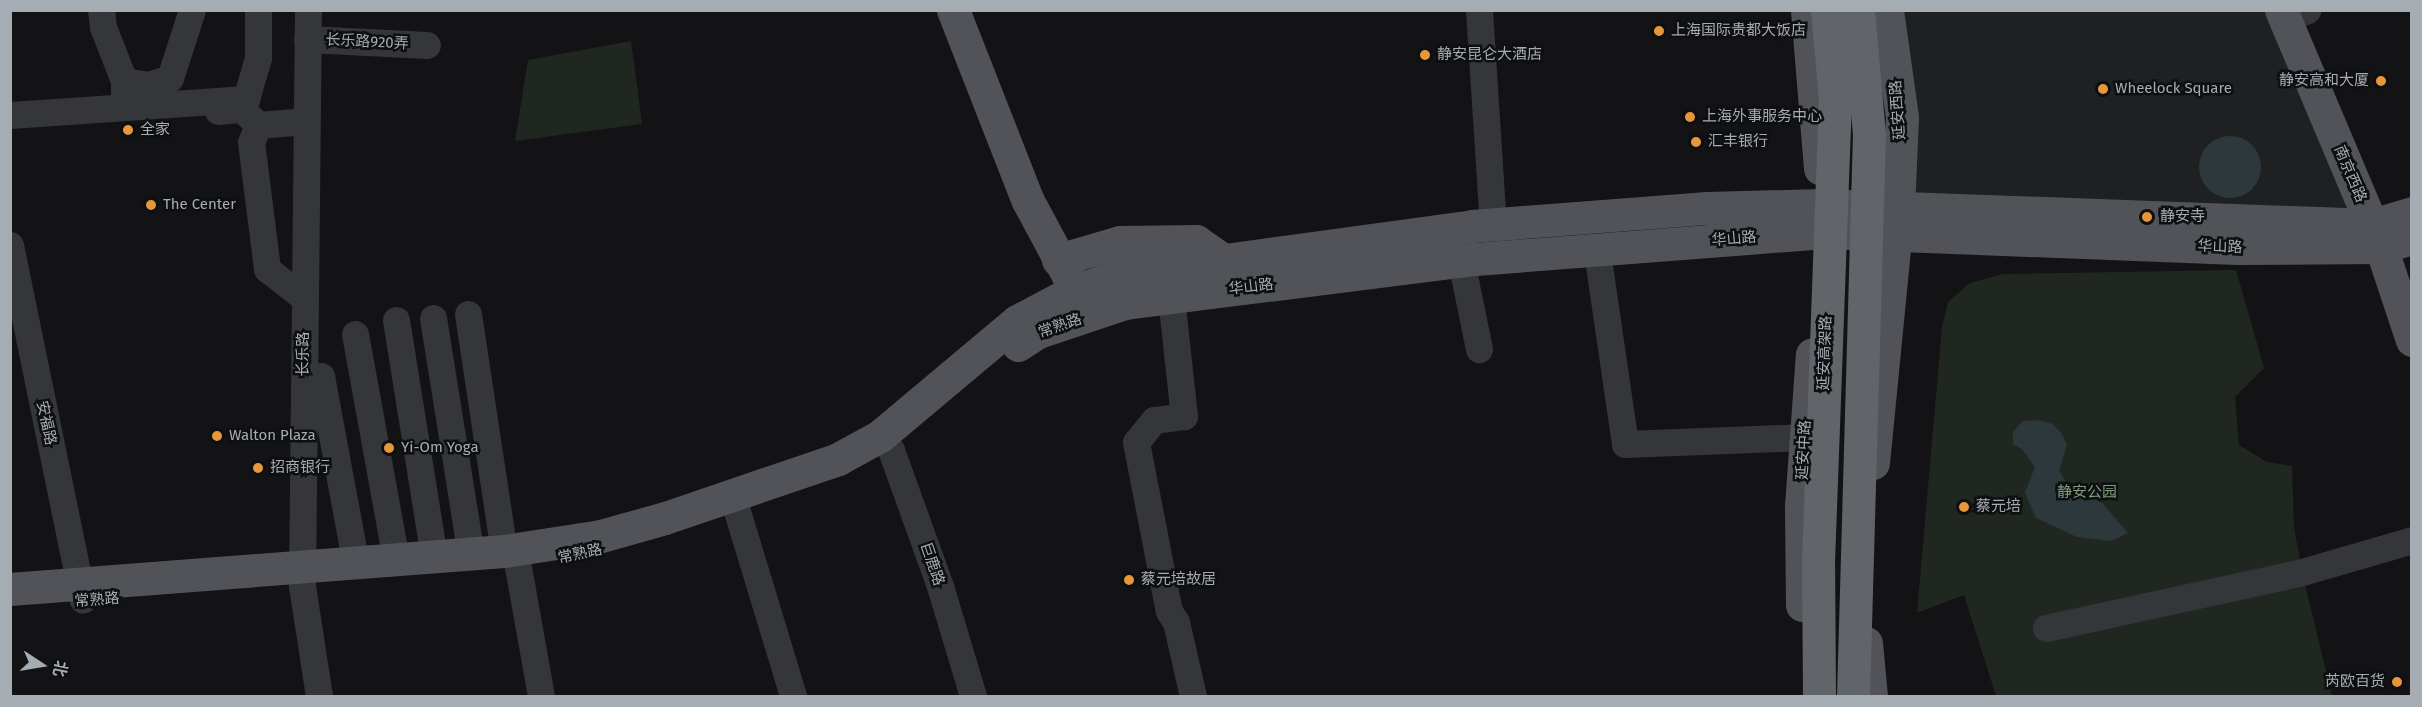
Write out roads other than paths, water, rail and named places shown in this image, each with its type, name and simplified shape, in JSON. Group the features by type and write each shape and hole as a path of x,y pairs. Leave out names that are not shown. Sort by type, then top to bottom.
{"highway":[{"name":"延安高架路","path":"1820,696 1818,562 1835,98 1827,10"},
{"path":"1853,696 1869,134 1858,10"}],"main road":[{"path":"953,10 1029,201 1082,304"},
{"path":"1807,10 1822,218"},
{"name":"延安西路","path":"1887,10 1902,117 1896,222"},
{"name":"南京西路","path":"2291,13 2388,237 2412,340"},
{"name":"华山路","path":"1082,304 1123,274 1493,224 1707,208 1896,222 2388,237 2412,213"},
{"name":"华山路","path":"1082,304 1125,303 1461,261 1597,252 1822,218"},
{"name":"延安中路","path":"1804,696 1804,437 1822,218"},
{"path":"1871,696 1866,661 1869,503 1896,222"},
{"path":"1058,260 1120,242 1196,241 1225,261"},
{"name":"常熟路","path":"818,466 821,455 874,423 1007,313 1053,288 1082,304"},
{"name":"常熟路","path":"10,606 81,593 303,578 511,559 735,505 886,443 1017,321 1082,304"},
{"name":"常熟路","path":"735,505 818,466 886,443"},
{"name":"常熟路","path":"303,578 356,564 396,560 471,554 511,559"},
{"name":"常熟路","path":"10,589 81,593"}],"street":[{"path":"101,10 136,95"},
{"path":"136,95 170,78 192,10"},
{"path":"10,115 136,95 246,99 258,58 258,10"},
{"name":"长乐路","path":"308,10 303,578 319,696"},
{"path":"1479,10 1493,224"},
{"name":"长乐路920弄","path":"307,39 428,45"},
{"path":"10,133 242,109 258,125 306,121"},
{"path":"258,125 251,142 267,269 304,298"},
{"name":"安福路","path":"10,245 81,593"},
{"path":"1597,252 1625,444 1804,437"},
{"path":"1461,261 1479,350"},
{"path":"1171,297 1184,416 1154,420 1136,442 1169,611 1176,622 1193,696"},
{"path":"468,314 511,559 541,696"},
{"path":"433,318 471,554"},
{"path":"396,320 434,557"},
{"path":"355,334 396,560"},
{"path":"321,376 356,564"},
{"name":"巨鹿路","path":"886,443 940,586 973,696"},
{"path":"735,505 793,696"},
{"path":"2046,628 2302,572 2412,540"}],"place":[{"name":"上海国际贵都大饭店","path":"1659,31"},
{"name":"静安昆仑大酒店","path":"1425,55"},
{"name":"静安高和大厦","path":"2381,81"},
{"name":"Wheelock Square","path":"2103,89"},
{"name":"上海外事服务中心","path":"1690,117"},
{"name":"全家","path":"128,130"},
{"name":"汇丰银行","path":"1696,142"},
{"name":"The Center","path":"151,205"},
{"name":"静安寺","path":"2147,217"},
{"name":"Walton Plaza","path":"217,436"},
{"name":"Yi-Om Yoga","path":"389,448"},
{"name":"招商银行","path":"258,468"},
{"name":"蔡元培","path":"1964,507"},
{"name":"蔡元培故居","path":"1129,580"},
{"name":"芮欧百货","path":"2397,682"}],"park label":[{"name":"静安公园","path":"2087,493"}]}
